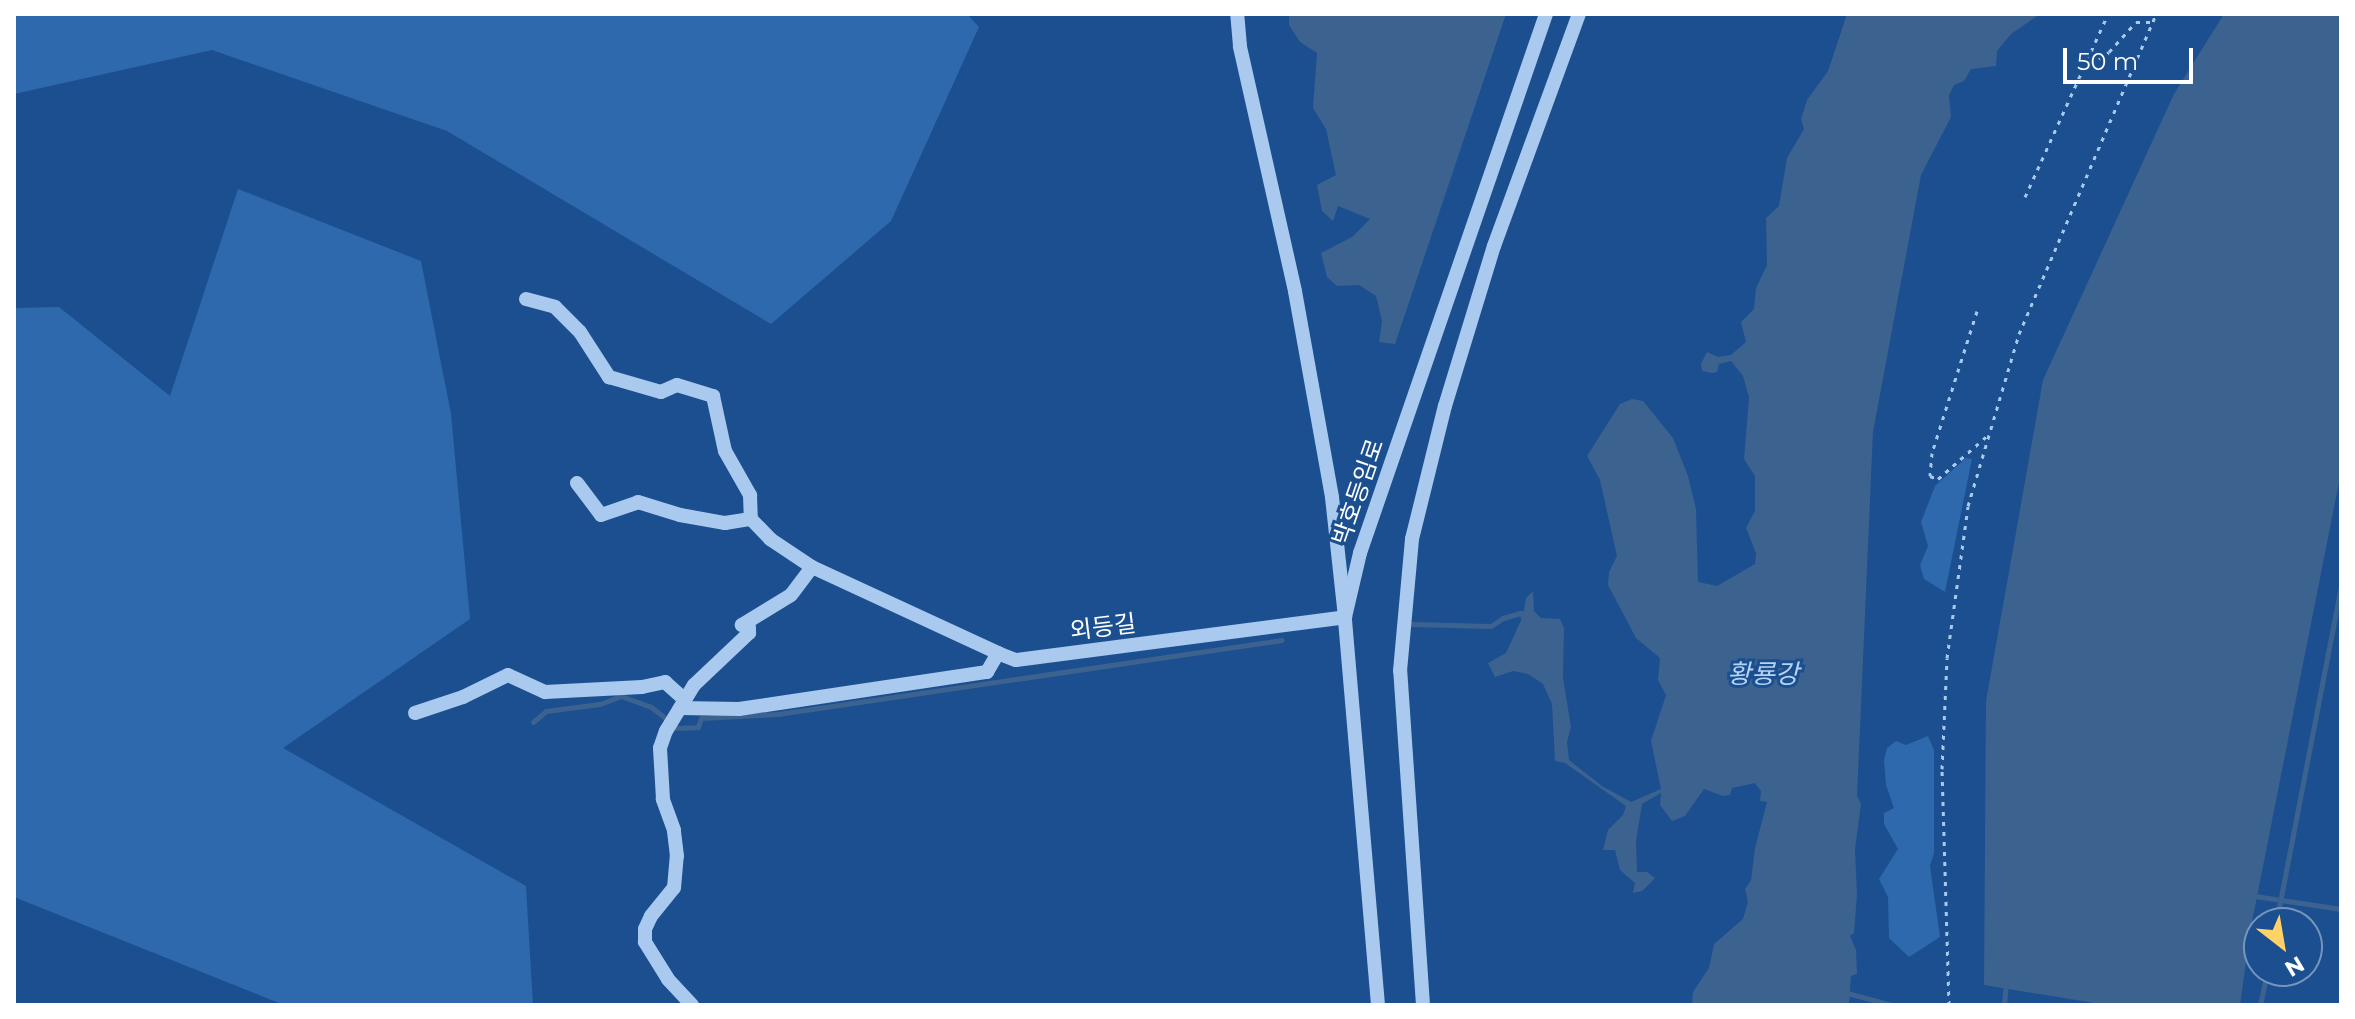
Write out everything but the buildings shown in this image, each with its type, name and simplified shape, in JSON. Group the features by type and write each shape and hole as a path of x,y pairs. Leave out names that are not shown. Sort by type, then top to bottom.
{"street":[{"path":"1237,14 1240,46 1295,291 1332,497 1345,617"},
{"name":"박호등임로","path":"1378,1005 1345,617 1360,553 1546,14"},
{"path":"1423,1005 1400,671 1412,539 1440,422 1494,246 1579,14"},
{"path":"526,299 555,307 580,332 609,377 661,392 677,385 713,396 725,451 750,495 751,519 725,523 680,515 638,502 601,515 577,483"},
{"name":"외등길","path":"751,519 770,539 812,567 1016,660 1345,617"},
{"path":"692,1005 668,979 645,942 645,929 651,916 674,888 677,856 674,830 663,799 658,758 666,731 694,685 749,633 749,628 742,625 791,595 812,567"},
{"path":"415,713 463,697 508,675 545,692 642,687 665,682 682,704 739,709 987,672 998,653"}],"path":[{"path":"2025,197 2108,14"},
{"path":"1949,1005 1942,769 1947,658 1968,506 2019,334 2156,14"},
{"path":"2081,72 2109,52 2136,22 2152,22"},
{"path":"1977,311 1932,453 1930,476 1938,479 1989,434"}],"shaded area":[{"path":"14,14 967,14 979,27 891,221 771,324 447,131 212,50 14,94"},
{"path":"238,189 421,261 451,414 470,619 283,748 526,886 533,1005 284,1005 14,897 14,308 59,307 170,396"},
{"path":"1966,458 1972,459 1945,592 1924,579 1920,565 1928,546 1921,522 1935,486"},
{"path":"1928,736 1934,750 1934,853 1930,866 1940,937 1909,957 1889,938 1888,897 1879,879 1898,849 1884,824 1884,813 1894,808 1886,785 1884,760 1887,748 1896,741 1906,745"}],"water":[{"path":"1289,14 1506,14 1395,344 1379,342 1382,321 1376,296 1359,285 1337,286 1327,277 1321,253 1352,237 1370,219 1338,206 1333,221 1322,211 1317,185 1336,175 1326,129 1313,108 1317,53 1300,42 1289,25"},
{"name":"황룡강","path":"1847,14 2040,14 2011,34 1997,51 1996,66 1971,69 1964,81 1954,85 1949,95 1951,117 1921,175 1873,432 1857,796 1861,804 1855,849 1857,895 1854,933 1850,936 1856,950 1857,974 1851,976 1849,1005 1692,1005 1693,992 1709,968 1714,944 1743,919 1748,902 1745,889 1751,880 1755,848 1767,802 1760,801 1761,791 1755,783 1732,788 1730,795 1723,796 1704,789 1685,816 1672,821 1660,805 1661,793 1642,804 1636,841 1637,872 1647,872 1655,878 1642,891 1633,893 1635,883 1620,870 1615,850 1603,850 1608,830 1623,815 1626,806 1565,763 1555,761 1552,704 1543,684 1528,674 1513,671 1495,677 1488,663 1506,653 1523,616 1526,598 1533,591 1534,611 1541,618 1560,619 1564,628 1563,678 1571,727 1567,742 1569,760 1602,786 1631,802 1661,789 1651,741 1666,695 1658,680 1660,658 1636,638 1608,585 1609,572 1617,556 1600,480 1587,456 1620,404 1632,399 1643,401 1673,438 1688,476 1696,509 1698,582 1717,586 1755,564 1756,553 1746,528 1755,511 1755,476 1744,459 1749,397 1743,376 1731,361 1719,364 1717,372 1712,373 1702,371 1701,364 1707,352 1718,357 1731,355 1746,342 1741,322 1754,309 1756,288 1767,265 1766,218 1779,206 1787,158 1804,129 1801,119 1807,100 1828,71"},
{"path":"2224,14 2341,14 2341,472 2255,907 2243,907 2240,1005 2106,1005 1984,985 1986,701 2043,380 2174,94"}],"waterway":[{"path":"2279,907 2341,587"},
{"path":"1411,624 1491,626 1503,618 1521,613 1525,621"},
{"path":"673,728 698,727 701,718 778,714 1282,640"},
{"path":"533,722 546,711 600,704 621,696 651,707 665,718"},
{"path":"2255,896 2341,909"},
{"path":"2004,1005 2006,982"},
{"path":"2260,1005 2264,987"},
{"path":"1847,993 1892,1005"}]}
